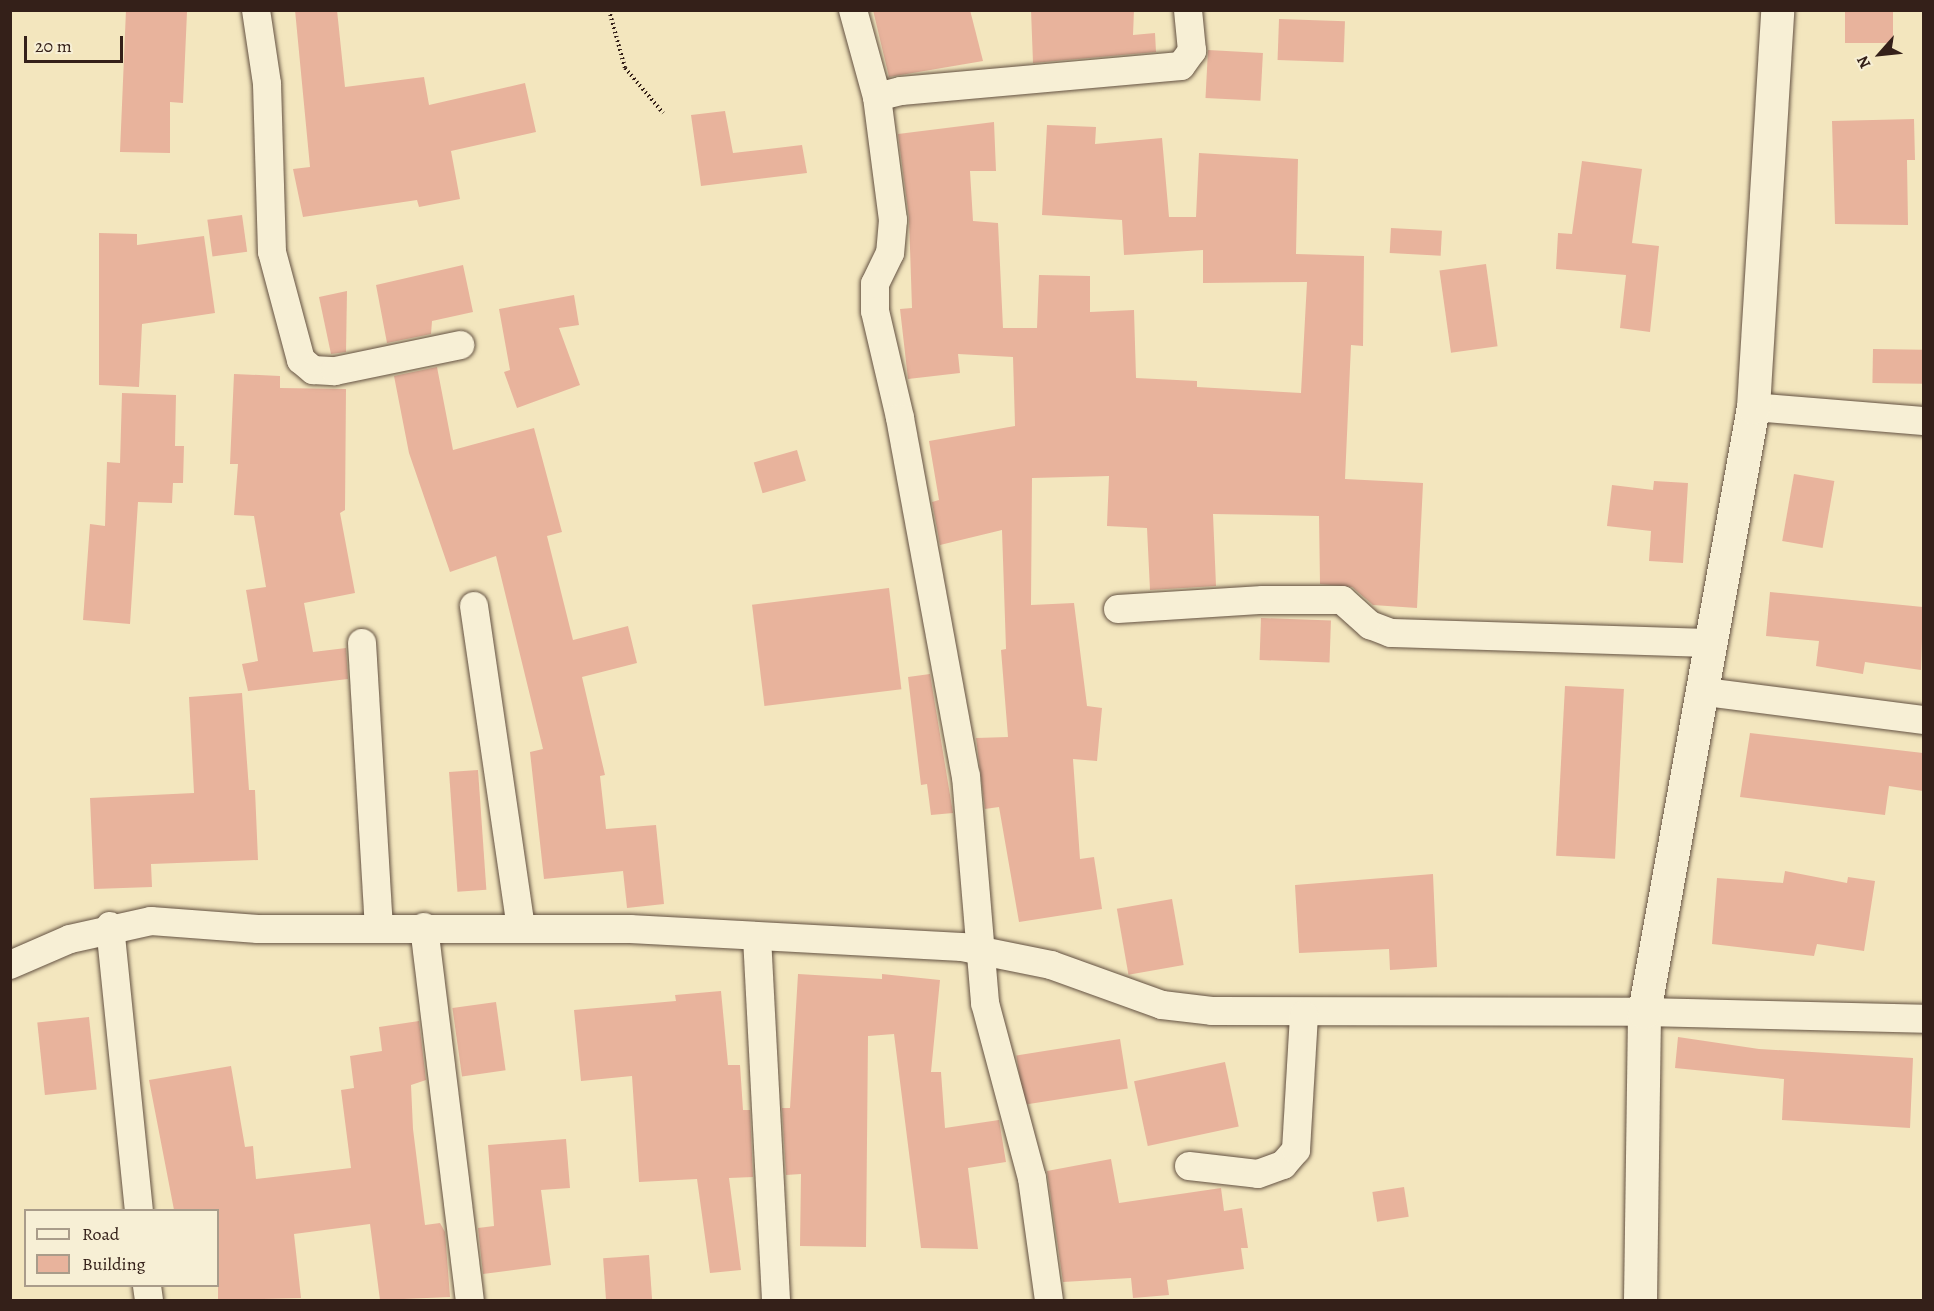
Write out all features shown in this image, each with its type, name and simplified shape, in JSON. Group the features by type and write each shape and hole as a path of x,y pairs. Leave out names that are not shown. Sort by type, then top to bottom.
{"street":[{"path":"255,10 267,84 272,252 301,360 314,370 334,371 459,345"},
{"path":"853,10 877,97 893,220 890,254 875,284 875,311 900,418 966,776 984,951 985,1003 1032,1178 1049,1300"},
{"path":"877,97 901,91 1181,66 1192,51 1188,10"},
{"path":"1640,1300 1644,1012 1705,692 1710,643 1753,407 1777,10"},
{"path":"1753,407 1923,421"},
{"path":"1118,609 1263,600 1342,600 1370,625 1391,633 1710,643"},
{"path":"474,606 521,928"},
{"path":"362,643 379,927"},
{"path":"1705,692 1923,720"},
{"path":"10,965 110,927 151,921 258,929 521,928 758,937 984,951 1051,964 1162,1005 1304,1015 1644,1012 1923,1019"},
{"path":"110,927 139,1209"},
{"path":"424,927 470,1300"},
{"path":"758,937 776,1300"},
{"path":"1189,1166 1258,1174 1283,1165 1296,1150 1304,1015"}],"path":[{"path":"609,10 625,68 663,113"}],"building":[{"path":"126,10 187,12 183,103 170,102 170,153 120,152"},
{"path":"295,10 337,10 345,87 424,77 429,105 525,83 536,132 451,151 460,199 419,207 417,200 303,217 293,169 310,167"},
{"path":"873,10 970,10 983,61 889,77"},
{"path":"1031,10 1134,10 1133,35 1155,33 1156,52 1033,63"},
{"path":"1845,10 1893,10 1893,43 1845,43"},
{"path":"1279,19 1345,21 1344,62 1278,60"},
{"path":"1208,50 1263,53 1260,101 1205,98"},
{"path":"725,111 733,153 802,145 807,173 701,186 691,115"},
{"path":"1914,119 1915,160 1907,160 1908,225 1835,224 1832,121"},
{"path":"994,122 996,171 970,171 973,221 998,223 1003,328 1037,328 1039,275 1090,276 1090,312 1134,310 1136,378 1197,381 1197,387 1301,393 1307,282 1203,283 1203,250 1124,255 1122,220 1042,215 1047,125 1096,127 1095,144 1162,138 1169,217 1196,217 1199,153 1298,159 1296,254 1364,256 1363,346 1351,345 1345,479 1423,483 1417,608 1373,605 1352,587 1320,584 1319,516 1213,514 1216,586 1150,590 1147,528 1107,526 1109,476 1032,478 1031,605 1074,603 1087,706 1102,708 1097,761 1073,759 1080,859 1094,857 1102,909 1019,922 999,807 985,809 976,738 1008,737 1001,650 1006,649 1002,530 940,545 932,502 939,500 929,441 1015,426 1013,357 958,354 960,373 908,379 900,309 912,308 909,218 898,134"},
{"path":"1582,161 1642,169 1632,243 1659,246 1650,332 1620,328 1626,275 1556,269 1558,233 1572,234"},
{"path":"242,215 247,252 212,257 207,220"},
{"path":"1391,228 1442,231 1441,256 1390,253"},
{"path":"99,233 137,234 137,245 204,236 215,313 142,324 139,387 99,385"},
{"path":"1486,264 1498,346 1451,353 1439,271"},
{"path":"463,265 473,312 432,321 431,334 387,343 376,285"},
{"path":"347,291 346,352 331,354 319,297"},
{"path":"574,295 579,325 559,328 580,385 517,408 504,372 510,370 499,309"},
{"path":"1873,349 1923,350 1922,384 1872,383"},
{"path":"437,367 453,450 534,428 562,532 547,536 573,640 628,626 637,663 582,677 605,775 600,776 606,829 656,825 664,904 627,908 623,871 544,879 530,752 543,749 496,556 450,572 409,453 394,376"},
{"path":"234,374 280,376 280,388 346,389 345,510 340,513 355,593 304,603 313,652 346,648 348,679 248,691 242,664 258,661 246,590 266,587 254,516 234,515 238,464 230,464"},
{"path":"122,393 176,395 175,446 184,446 183,483 173,483 172,503 138,502 130,624 83,620 90,524 105,526 107,462 120,463"},
{"path":"797,450 806,481 763,493 754,462"},
{"path":"1794,474 1834,481 1823,548 1782,541"},
{"path":"1654,481 1688,483 1683,563 1649,561 1651,531 1607,526 1612,485 1653,490"},
{"path":"889,588 901,689 764,706 752,605"},
{"path":"1770,592 1923,607 1921,670 1865,662 1863,674 1816,666 1819,641 1766,636"},
{"path":"1261,618 1331,620 1329,662 1260,660"},
{"path":"930,674 953,813 931,815 927,784 921,785 908,677"},
{"path":"1565,686 1624,689 1615,859 1556,856"},
{"path":"242,693 249,790 255,790 258,860 151,864 152,887 94,889 90,798 194,793 189,697"},
{"path":"1750,733 1923,753 1923,791 1889,786 1885,815 1740,797"},
{"path":"478,770 486,890 457,892 449,772"},
{"path":"1785,871 1847,883 1848,877 1875,881 1864,951 1817,944 1814,956 1712,944 1717,878 1783,883"},
{"path":"1433,874 1437,967 1390,970 1389,949 1299,953 1295,885"},
{"path":"1172,899 1184,965 1128,975 1117,909"},
{"path":"798,974 882,979 882,974 940,980 931,1072 941,1072 945,1128 999,1120 1006,1162 968,1168 978,1249 921,1248 894,1034 868,1036 866,1247 800,1246 801,1174 786,1175 782,1108 790,1108"},
{"path":"721,991 728,1065 740,1065 743,1110 750,1110 753,1177 729,1178 741,1270 710,1273 697,1179 639,1182 632,1076 581,1081 574,1010 676,1001 675,995"},
{"path":"496,1002 506,1070 462,1076 452,1008"},
{"path":"89,1017 97,1090 45,1095 37,1022"},
{"path":"419,1021 426,1080 411,1085 413,1129 425,1225 440,1223 445,1232 450,1297 380,1300 370,1224 294,1234 301,1298 218,1300 219,1209 174,1209 149,1080 231,1066 245,1147 253,1146 256,1179 351,1168 341,1090 354,1088 350,1056 382,1051 379,1027"},
{"path":"1678,1037 1759,1049 1913,1058 1910,1128 1782,1120 1784,1079 1675,1068"},
{"path":"1120,1039 1128,1088 1024,1105 1016,1055"},
{"path":"1225,1062 1239,1127 1148,1146 1134,1081"},
{"path":"566,1139 570,1188 541,1190 551,1265 483,1274 478,1228 494,1226 488,1145"},
{"path":"1111,1159 1119,1203 1221,1188 1224,1211 1242,1208 1248,1248 1241,1248 1244,1269 1167,1280 1169,1295 1133,1298 1131,1278 1063,1282 1047,1171"},
{"path":"1404,1187 1409,1217 1377,1222 1372,1192"},
{"path":"649,1255 652,1300 606,1300 603,1258"}]}
